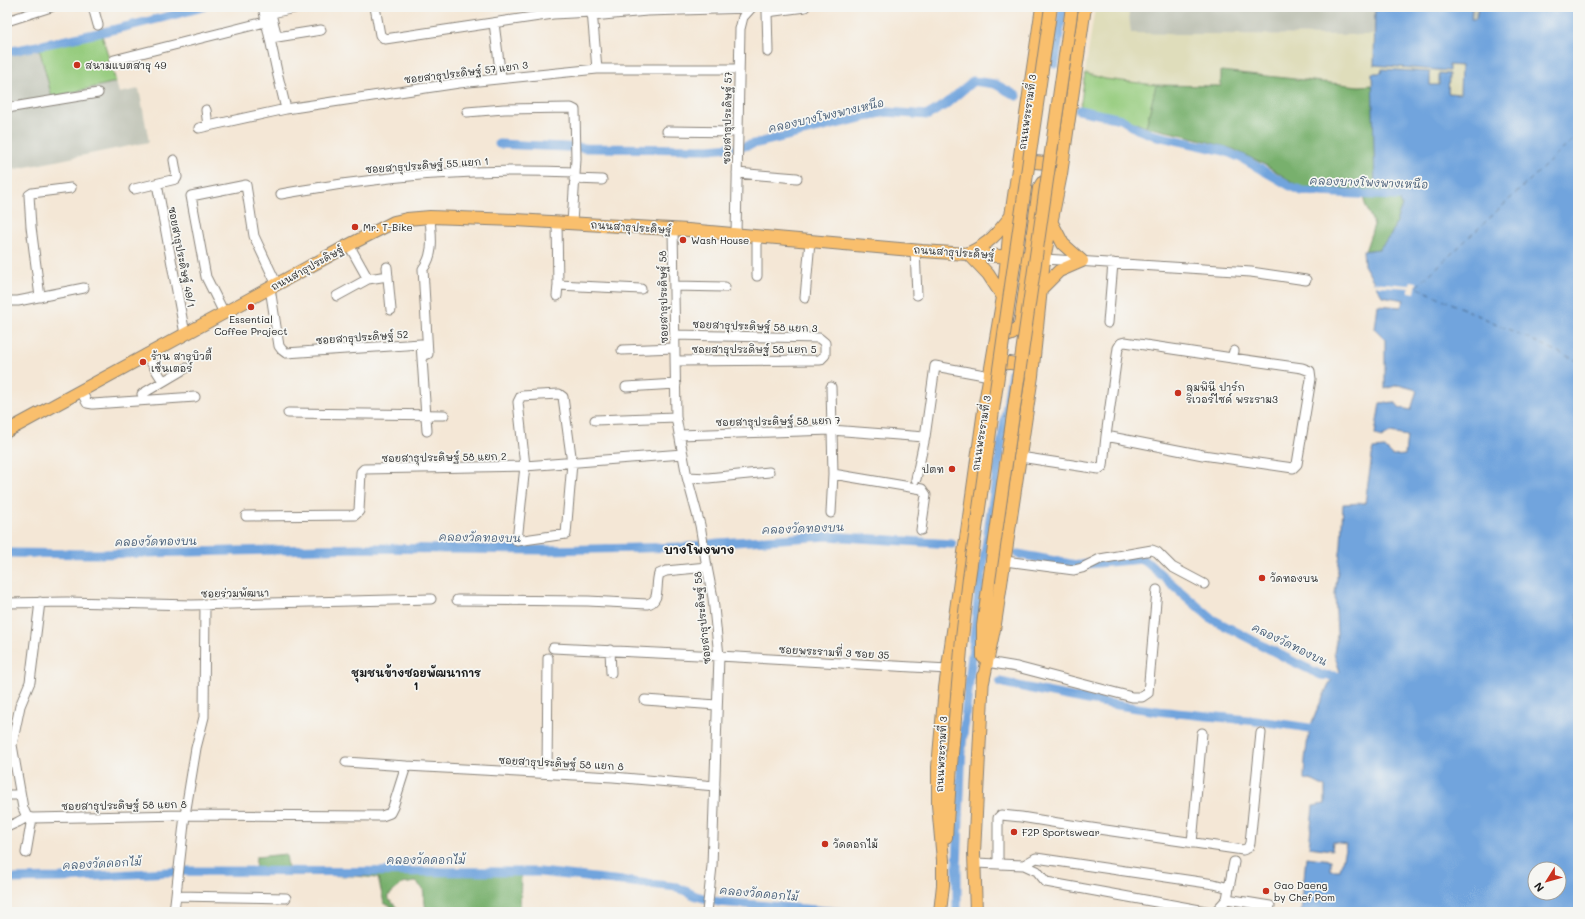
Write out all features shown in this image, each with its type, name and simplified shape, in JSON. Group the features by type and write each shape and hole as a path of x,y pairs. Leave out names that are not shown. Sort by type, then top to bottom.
{"main road":[{"name":"ถนนพระรามที่ 3","path":"940,912 943,885 943,860 938,805 938,767 948,669 966,534 1002,297 1011,216 1042,7"},
{"name":"ถนนพระรามที่ 3","path":"943,860 948,822 950,765 968,585 1052,7"},
{"path":"976,912 975,863 983,682 983,626 1072,7"},
{"path":"983,682 995,624 1005,561 1032,376 1044,259 1061,174 1085,7"},
{"path":"1022,148 1026,155 1034,162 1047,163 1055,160 1064,151"},
{"path":"996,340 1012,334 1020,325 1039,188 1042,183 1061,174"},
{"path":"1002,297 988,274 968,253 981,247 994,238 1011,216"},
{"name":"ถนนสาธุประดิษฐ์","path":"7,431 146,354 349,245 394,222 407,219 430,217 557,222 674,229 915,250 1044,259"},
{"path":"1040,290 1059,271 1082,261 1063,244 1051,221"},
{"path":"990,374 997,366 1005,362 1017,364 1026,369 1032,376"}],"street":[{"path":"7,21 51,7"},
{"path":"92,7 98,25"},
{"path":"263,7 265,22 273,38"},
{"path":"286,109 273,38 272,13 299,7"},
{"path":"375,7 380,35 385,39 553,14 751,8"},
{"path":"768,52 767,9 805,7"},
{"name":"ซอยสาธุประดิษฐ์ 57","path":"736,234 740,29 743,17 751,8"},
{"path":"592,12 597,69"},
{"path":"114,60 265,22"},
{"path":"494,23 501,78"},
{"path":"273,38 321,30"},
{"name":"ซอยสาธุประดิษฐ์ 57 แยก 3","path":"199,128 286,109 501,78 597,69 739,69"},
{"path":"7,108 98,93"},
{"path":"467,112 504,109 571,108 575,110 576,159 572,223"},
{"path":"206,110 208,126"},
{"path":"667,131 738,132"},
{"path":"134,189 176,179 177,177 174,160"},
{"name":"ซอยสาธุประดิษฐ์ 55 แยก 1","path":"282,194 350,183 410,176 524,170 602,180"},
{"path":"737,173 797,178"},
{"name":"ซอยสาธุประดิษฐ์ 49/1","path":"157,184 185,334"},
{"path":"224,313 206,277 191,196 246,185 254,236 274,286"},
{"path":"40,297 31,227 29,195 32,193 71,188"},
{"path":"429,379 423,269 428,262 432,247 430,217"},
{"path":"557,222 558,296"},
{"name":"ซอยสาธุประดิษฐ์ 58","path":"674,229 676,416 687,477 700,525 713,598 719,656 708,909"},
{"path":"757,236 757,276"},
{"path":"805,298 810,241"},
{"path":"349,245 368,279"},
{"path":"915,250 917,295"},
{"name":"ถนนสาธุประดิษฐ์","path":"1044,259 1251,272 1306,280"},
{"path":"1108,322 1113,263"},
{"path":"337,296 368,279 388,272 391,310"},
{"path":"558,285 641,289"},
{"name":"ซอยสาธุประดิษฐ์ 52","path":"274,286 279,346 286,353 421,344 427,431"},
{"path":"674,286 725,287"},
{"path":"7,301 40,297 84,288"},
{"name":"ซอยสาธุประดิษฐ์ 58 แยก 3","path":"675,335 819,338 825,343 825,350"},
{"path":"1020,457 1099,469 1103,466 1106,436 1118,348 1121,343 1125,342 1233,355 1302,368 1310,371 1311,379 1297,464 1294,468 1204,455 1106,436"},
{"path":"622,350 675,348"},
{"name":"ซอยสาธุประดิษฐ์ 58 แยก 5","path":"675,361 820,360 826,355 825,350"},
{"path":"146,354 163,381"},
{"path":"916,479 925,437 934,366 990,374"},
{"path":"142,394 186,368"},
{"path":"626,387 676,384"},
{"path":"831,387 833,474 831,513"},
{"path":"81,390 87,403 93,404 195,397"},
{"path":"561,395 564,397 572,463 566,534 517,541 525,466 518,402 521,396 561,395"},
{"path":"288,413 444,415"},
{"path":"595,420 676,416"},
{"name":"ซอยสาธุประดิษฐ์ 58 แยก 7","path":"679,435 832,430 925,437"},
{"name":"ซอยสาธุประดิษฐ์ 58 แยก 2","path":"246,516 355,515 359,511 361,472 364,469 525,466 683,454"},
{"path":"687,477 708,478 769,472"},
{"path":"833,474 922,490 926,496 921,530"},
{"path":"1005,561 1074,570 1106,557 1152,550 1157,552 1172,567 1186,576 1204,584"},
{"path":"457,600 581,600 647,604 652,603 656,599 659,574 666,571 707,567"},
{"path":"987,662 1017,667 1132,697 1142,697 1148,693 1157,590"},
{"name":"ซอยร่วมพัฒนา","path":"7,603 206,604 431,599"},
{"path":"26,853 29,818 20,795 10,745 20,706 30,682 40,602"},
{"path":"174,912 185,815 196,748 204,717 206,604"},
{"name":"ซอยพระรามที่ 3 ซอย 35","path":"553,648 948,669"},
{"path":"610,650 611,673"},
{"path":"547,773 548,658"},
{"path":"645,700 717,705"},
{"path":"1192,843 1202,733"},
{"path":"998,864 998,818 1001,815 1243,850 1248,848 1250,843 1261,733"},
{"name":"ซอยสาธุประดิษฐ์ 58 แยก 8","path":"346,762 613,777 714,786"},
{"name":"ซอยสาธุประดิษฐ์ 58 แยก 8","path":"29,818 185,815 382,816 390,813 393,807 406,766"},
{"path":"7,795 20,795"},
{"path":"7,827 29,818"},
{"path":"1024,865 1036,858 1214,884 1229,888"},
{"path":"1215,912 1227,899 1234,862"},
{"path":"975,863 1024,865 1037,871 1046,882 1210,912"},
{"path":"176,896 286,898"},
{"path":"1227,899 1270,906"}],"shaded area":[{"path":"1095,7 1128,8 1131,32 1176,34 1375,35 1375,65 1449,70 1449,65 1462,66 1460,94 1448,93 1449,74 1439,85 1430,85 1430,73 1382,70 1381,73 1373,73 1373,85 1359,86 1221,71 1221,86 1156,85 1105,79 1085,74"},
{"path":"1109,7 1375,7 1375,35 1131,33 1128,8"},
{"path":"1472,7 1478,7 1477,19 1471,19"},
{"path":"39,48 52,97 116,82 119,93 139,89 149,142 11,170 7,122 7,54"}],"green space":[{"name":"สนามแบตสาธุ 49","path":"102,35 116,82 52,97 39,48"},
{"path":"1221,71 1359,86 1373,85 1375,183 1385,183 1396,188 1402,206 1391,235 1379,249 1365,251 1374,225 1365,204 1361,189 1302,188 1267,166 1233,149 1188,136 1146,127 1156,85 1221,86"},
{"path":"1085,73 1105,79 1156,85 1146,127 1123,118 1080,108"},
{"path":"286,854 288,868 521,874 520,912 426,911 423,889 416,882 402,884 387,897 401,912 384,903 378,878 355,876 255,874 256,857"}],"water":[{"path":"1375,7 1472,7 1471,19 1476,19 1478,7 1578,7 1578,912 1301,912 1306,857 1331,860 1331,870 1340,870 1346,844 1333,842 1332,850 1309,847 1313,806 1325,804 1325,787 1313,781 1304,779 1305,756 1311,726 1328,685 1340,672 1334,653 1337,634 1335,594 1341,545 1343,504 1365,503 1373,449 1385,448 1393,456 1405,455 1407,436 1390,433 1381,438 1375,434 1380,403 1395,402 1400,408 1411,410 1417,390 1398,385 1385,389 1385,339 1375,329 1378,305 1401,307 1404,300 1382,296 1364,265 1363,251 1379,249 1391,235 1402,206 1396,188 1385,183 1375,184 1372,73 1381,73 1382,69 1430,72 1430,85 1439,85 1439,73 1449,74 1448,93 1460,94 1461,66 1449,65 1449,71 1374,65"}],"pier":[{"path":"1411,281 1417,282 1415,293 1409,292 1409,288 1379,286 1373,284 1372,282 1410,285"}],"waterway":[{"path":"7,52 155,20 203,7"},
{"path":"1055,64 1063,7"},
{"name":"คลองบางโพงพางเหนือ","path":"745,146 886,112 928,115 945,105 973,81 995,84 1017,96"},
{"name":"คลองบางโพงพางเหนือ","path":"1079,110 1121,119 1137,129 1153,135 1225,151 1302,191 1411,197"},
{"name":"คลองบางโพงพางเหนือ","path":"499,144 586,148 710,149 730,147"},
{"path":"957,912 957,867 962,745 979,593 1012,372"},
{"name":"คลองวัดทองบน","path":"7,553 98,554 362,548 547,550 687,547 718,543 828,536 952,544"},
{"name":"คลองวัดทองบน","path":"1018,554 1076,565 1143,559 1212,619 1321,675 1346,677"},
{"path":"1000,682 1039,691 1158,711 1260,721 1321,730"},
{"name":"คลองวัดดอกไม้","path":"7,879 62,878 186,871 540,872 677,887 696,896 719,902 841,912"}],"ferry route":[{"path":"1578,135 1416,287 1578,361"}],"place":[{"name":"สนามแบตสาธุ 49","path":"77,65"},
{"name":"Mr. T-Bike","path":"355,227"},
{"name":"Wash House","path":"683,240"},
{"name":"Essential Coffee Project","path":"251,307"},
{"name":"ร้าน สาธุบิวตี้ เซ็นเตอร์","path":"143,362"},
{"name":"ลุมพินี ปาร์ก ริเวอร์ไซด์ พระราม3","path":"1178,393"},
{"name":"ปตท","path":"952,469"},
{"name":"วัดทองบน","path":"1262,578"},
{"name":"F2P Sportswear","path":"1014,832"},
{"name":"วัดดอกไม้","path":"825,844"},
{"name":"Gao Daeng by Chef Pom","path":"1266,891"}],"district":[{"name":"บางโพงพาง","path":"699,549"},
{"name":"ชุมชนข้างซอยพัฒนาการ 1","path":"416,678"}]}
